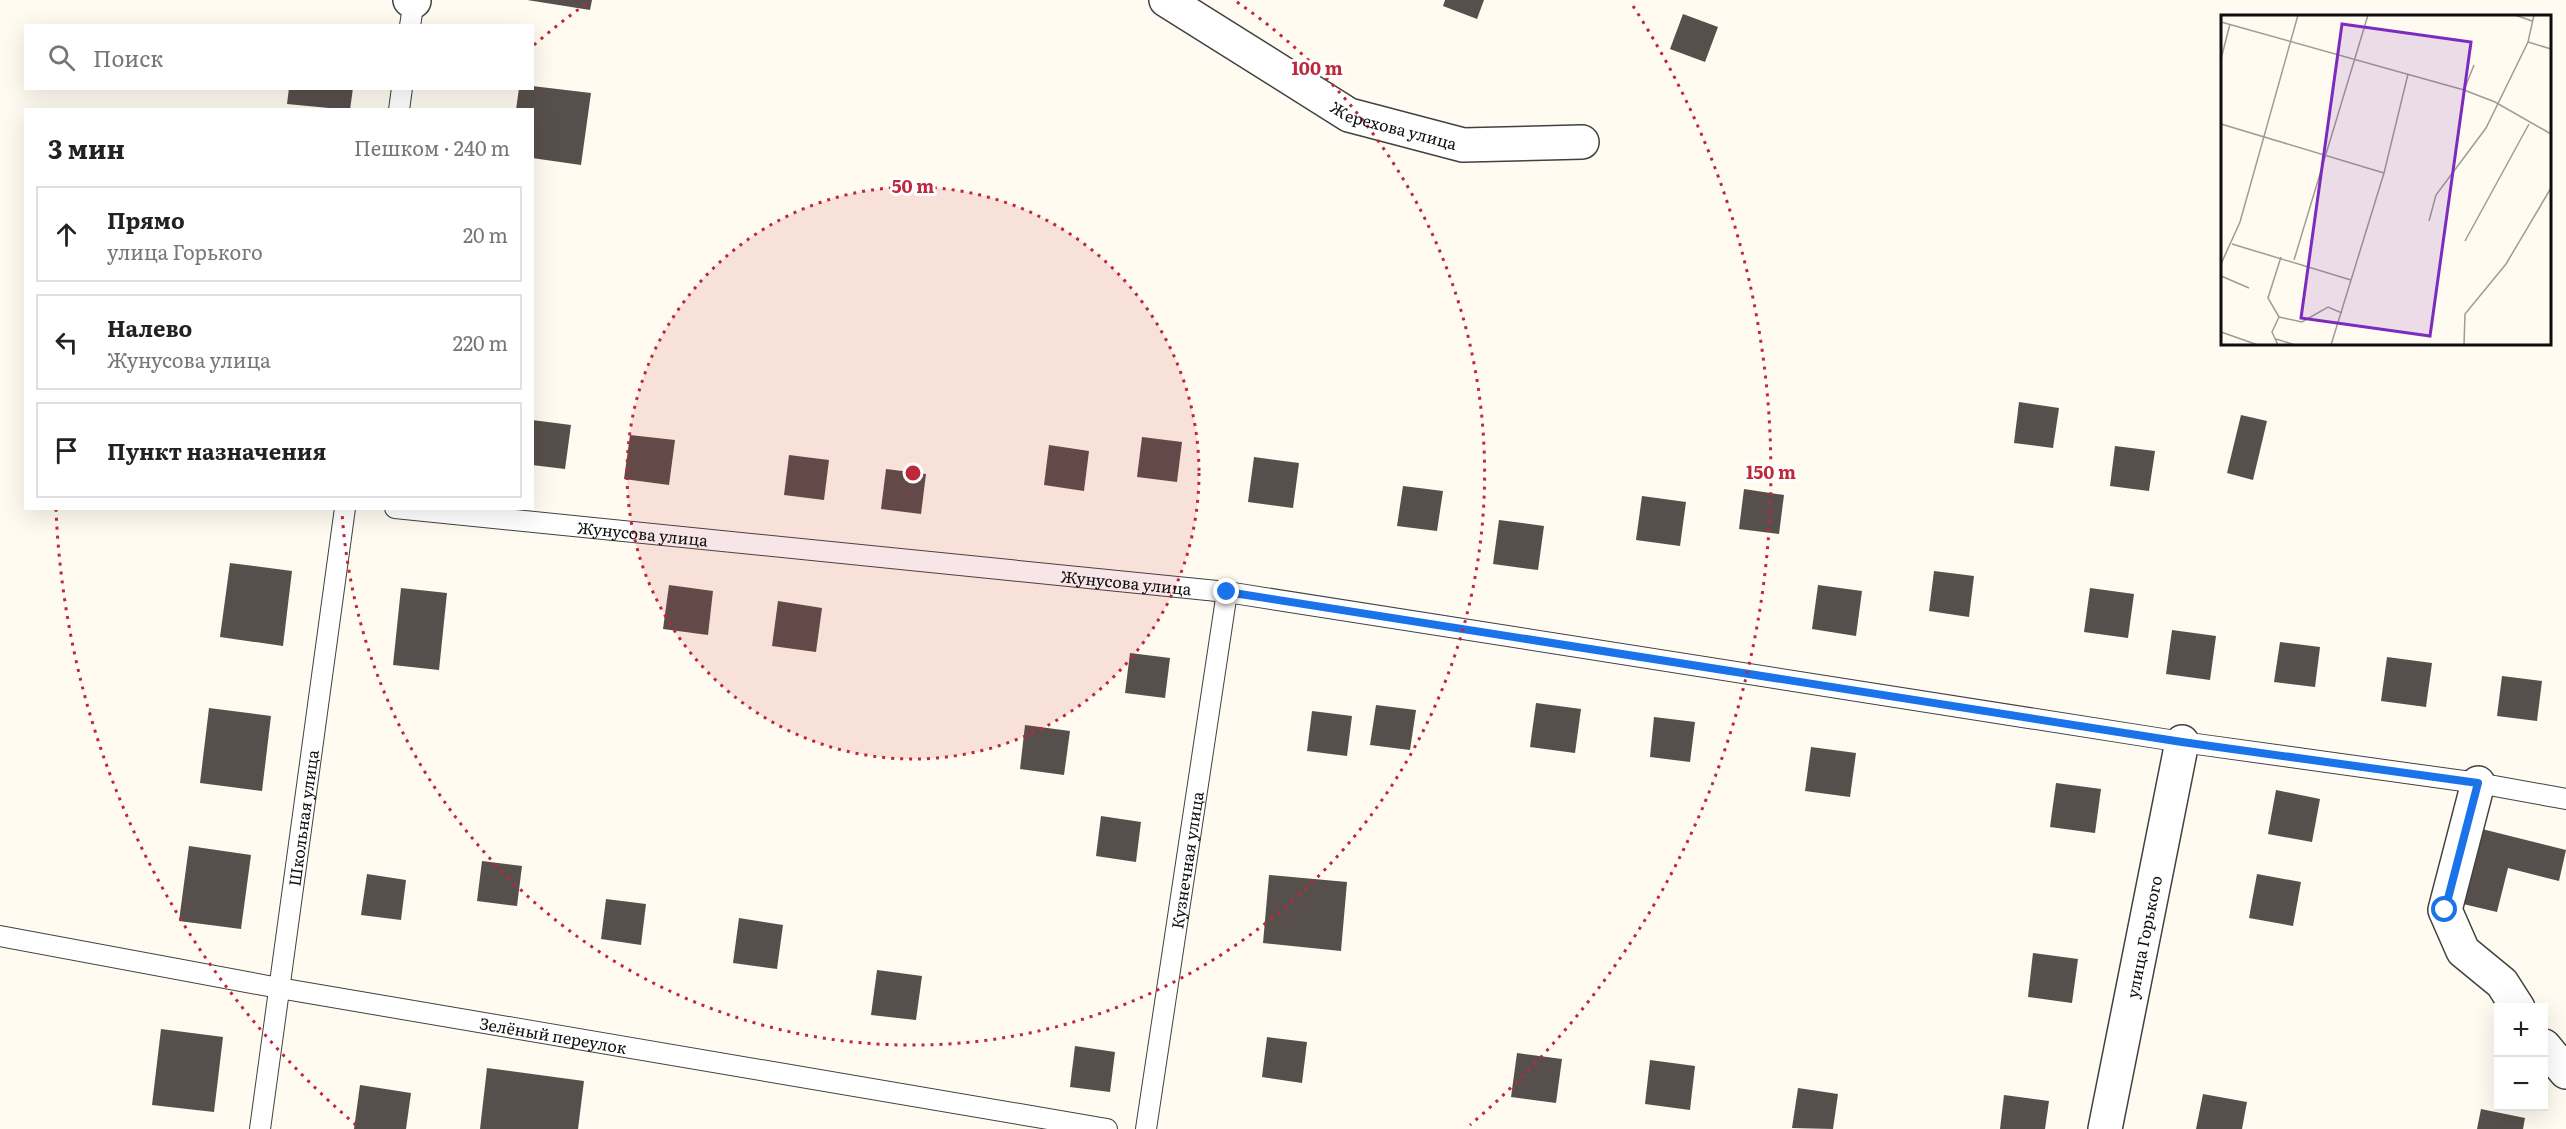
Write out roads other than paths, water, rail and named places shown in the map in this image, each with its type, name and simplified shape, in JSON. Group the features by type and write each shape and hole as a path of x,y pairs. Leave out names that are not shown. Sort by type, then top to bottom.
{"street":[{"name":"Жерехова улица","path":"1166,0 1349,115 1463,145 1582,142"},
{"name":"улица Горького","path":"2105,1129 2182,742"},
{"path":"2478,783 2445,910 2463,951 2502,983 2515,1003"},
{"path":"2548,1051 2566,1072"}],"lane":[{"path":"399,108 402,90"},
{"name":"Школьная улица","path":"260,1129 345,510"},
{"name":"Жунусова улица","path":"415,510 1227,592 2182,742 2478,783 2566,799"},
{"name":"Кузнечная улица","path":"1146,1129 1227,592"},
{"name":"Зелёный переулок","path":"0,936 279,988 1107,1129"}]}
